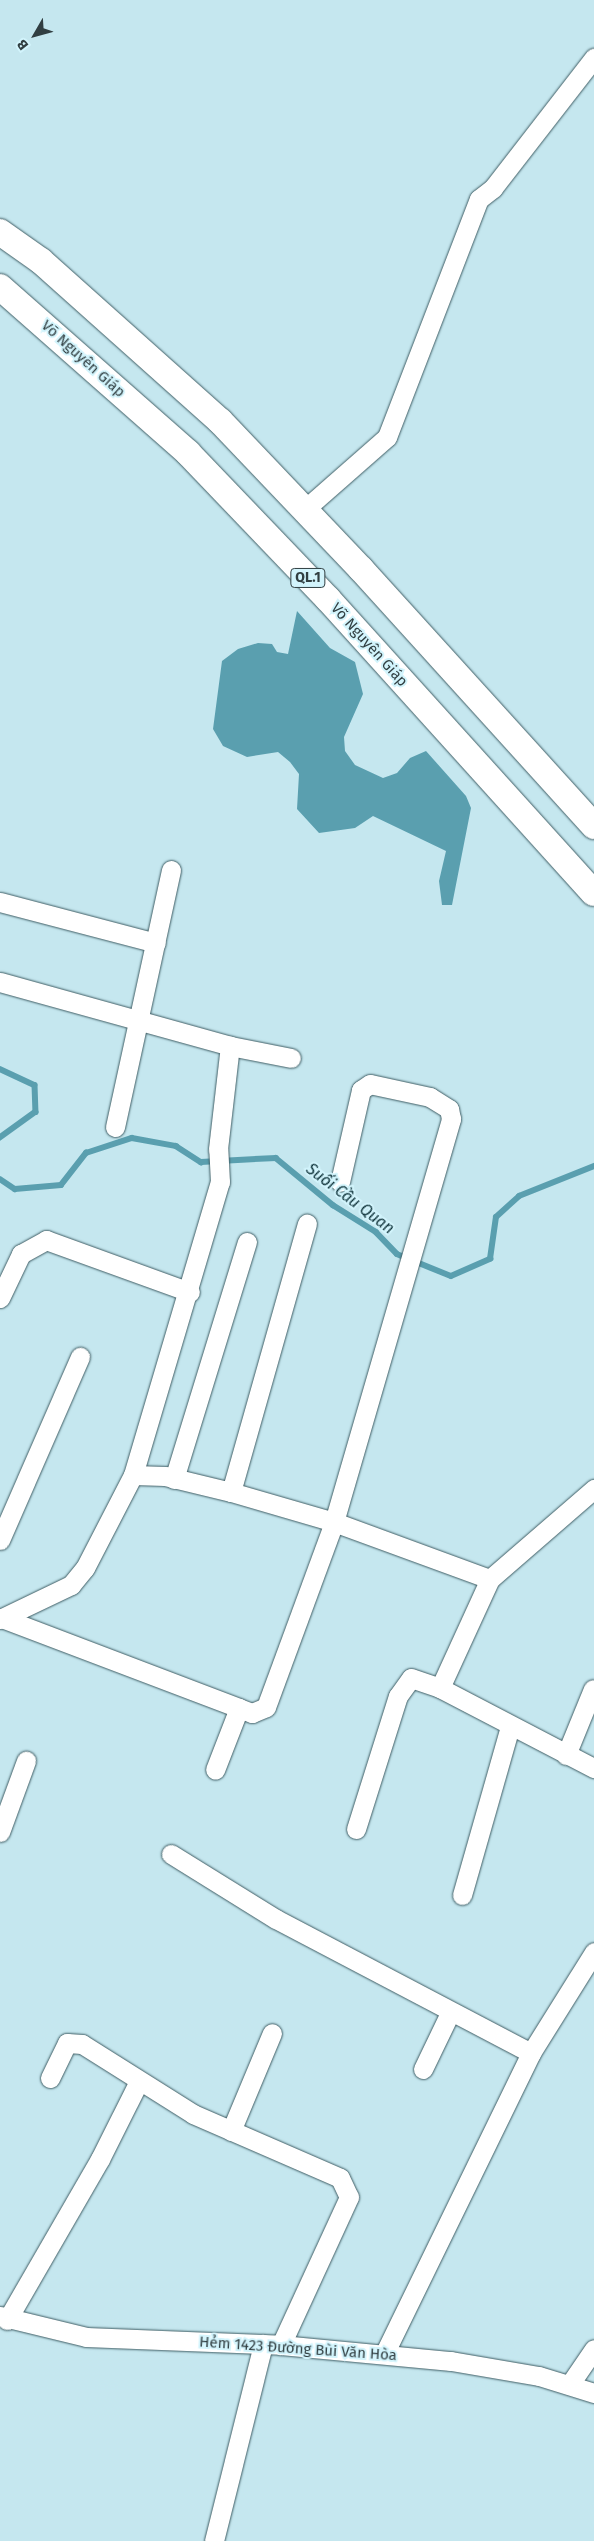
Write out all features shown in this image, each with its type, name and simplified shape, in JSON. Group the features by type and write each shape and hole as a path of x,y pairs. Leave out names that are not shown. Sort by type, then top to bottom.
{"highway":[{"path":"0,232 41,261 220,421 304,509 594,826"},
{"name":"Võ Nguyên Giáp","path":"0,287 188,453 328,599 594,893"}],"street":[{"path":"304,509 387,437 479,199 493,188 594,58"},
{"path":"115,1127 140,1022 172,870"},
{"path":"0,902 156,943"},
{"path":"0,982 230,1046 291,1058"},
{"path":"1,1619 71,1585 85,1568 133,1475 190,1292 220,1182 218,1149 230,1046"},
{"path":"1,1619 252,1713 266,1707 334,1522 402,1278 411,1254 450,1119 449,1109 430,1097 370,1084 362,1090 340,1182"},
{"path":"231,1492 307,1224"},
{"path":"0,1298 21,1254 46,1240 190,1292"},
{"path":"174,1479 247,1242"},
{"path":"0,1540 80,1357"},
{"path":"133,1475 174,1479 231,1492 334,1522 490,1579"},
{"path":"440,1688 490,1579 594,1489"},
{"path":"356,1829 402,1686 411,1678 420,1678 594,1768"},
{"path":"566,1755 593,1689"},
{"path":"215,1770 239,1708"},
{"path":"462,1895 510,1726"},
{"path":"0,1832 26,1761"},
{"path":"171,1854 276,1919 450,2013 532,2053"},
{"path":"384,2354 532,2053 594,1952"},
{"path":"423,2069 450,2013"},
{"path":"231,2131 272,2033"},
{"path":"50,2078 61,2050 75,2042 138,2083 231,2131 340,2178 348,2188 339,2225 272,2344 214,2541"},
{"path":"4,2318 100,2159 138,2083"},
{"name":"Hẻm 1423 Đường Bùi Văn Hòa","path":"4,2318 86,2337 272,2344 451,2361 570,2384 594,2393"},
{"path":"570,2384 594,2349"}],"water":[{"path":"297,611 330,648 355,662 363,694 344,737 345,751 355,765 383,778 397,773 410,758 426,751 466,796 471,808 452,905 442,905 439,881 446,851 373,816 355,828 319,833 297,809 299,774 290,762 278,752 247,757 223,746 213,729 222,661 238,649 258,643 272,644 277,652 288,654"}],"waterway":[{"name":"Suối Cầu Quan","path":"0,1069 35,1085 36,1112 0,1138"},
{"name":"Suối Cầu Quan","path":"0,1179 15,1189 61,1185 86,1153 132,1138 176,1146 201,1162 276,1158 333,1205 376,1232 397,1254 451,1276 490,1259 496,1217 519,1196 594,1166"}]}
